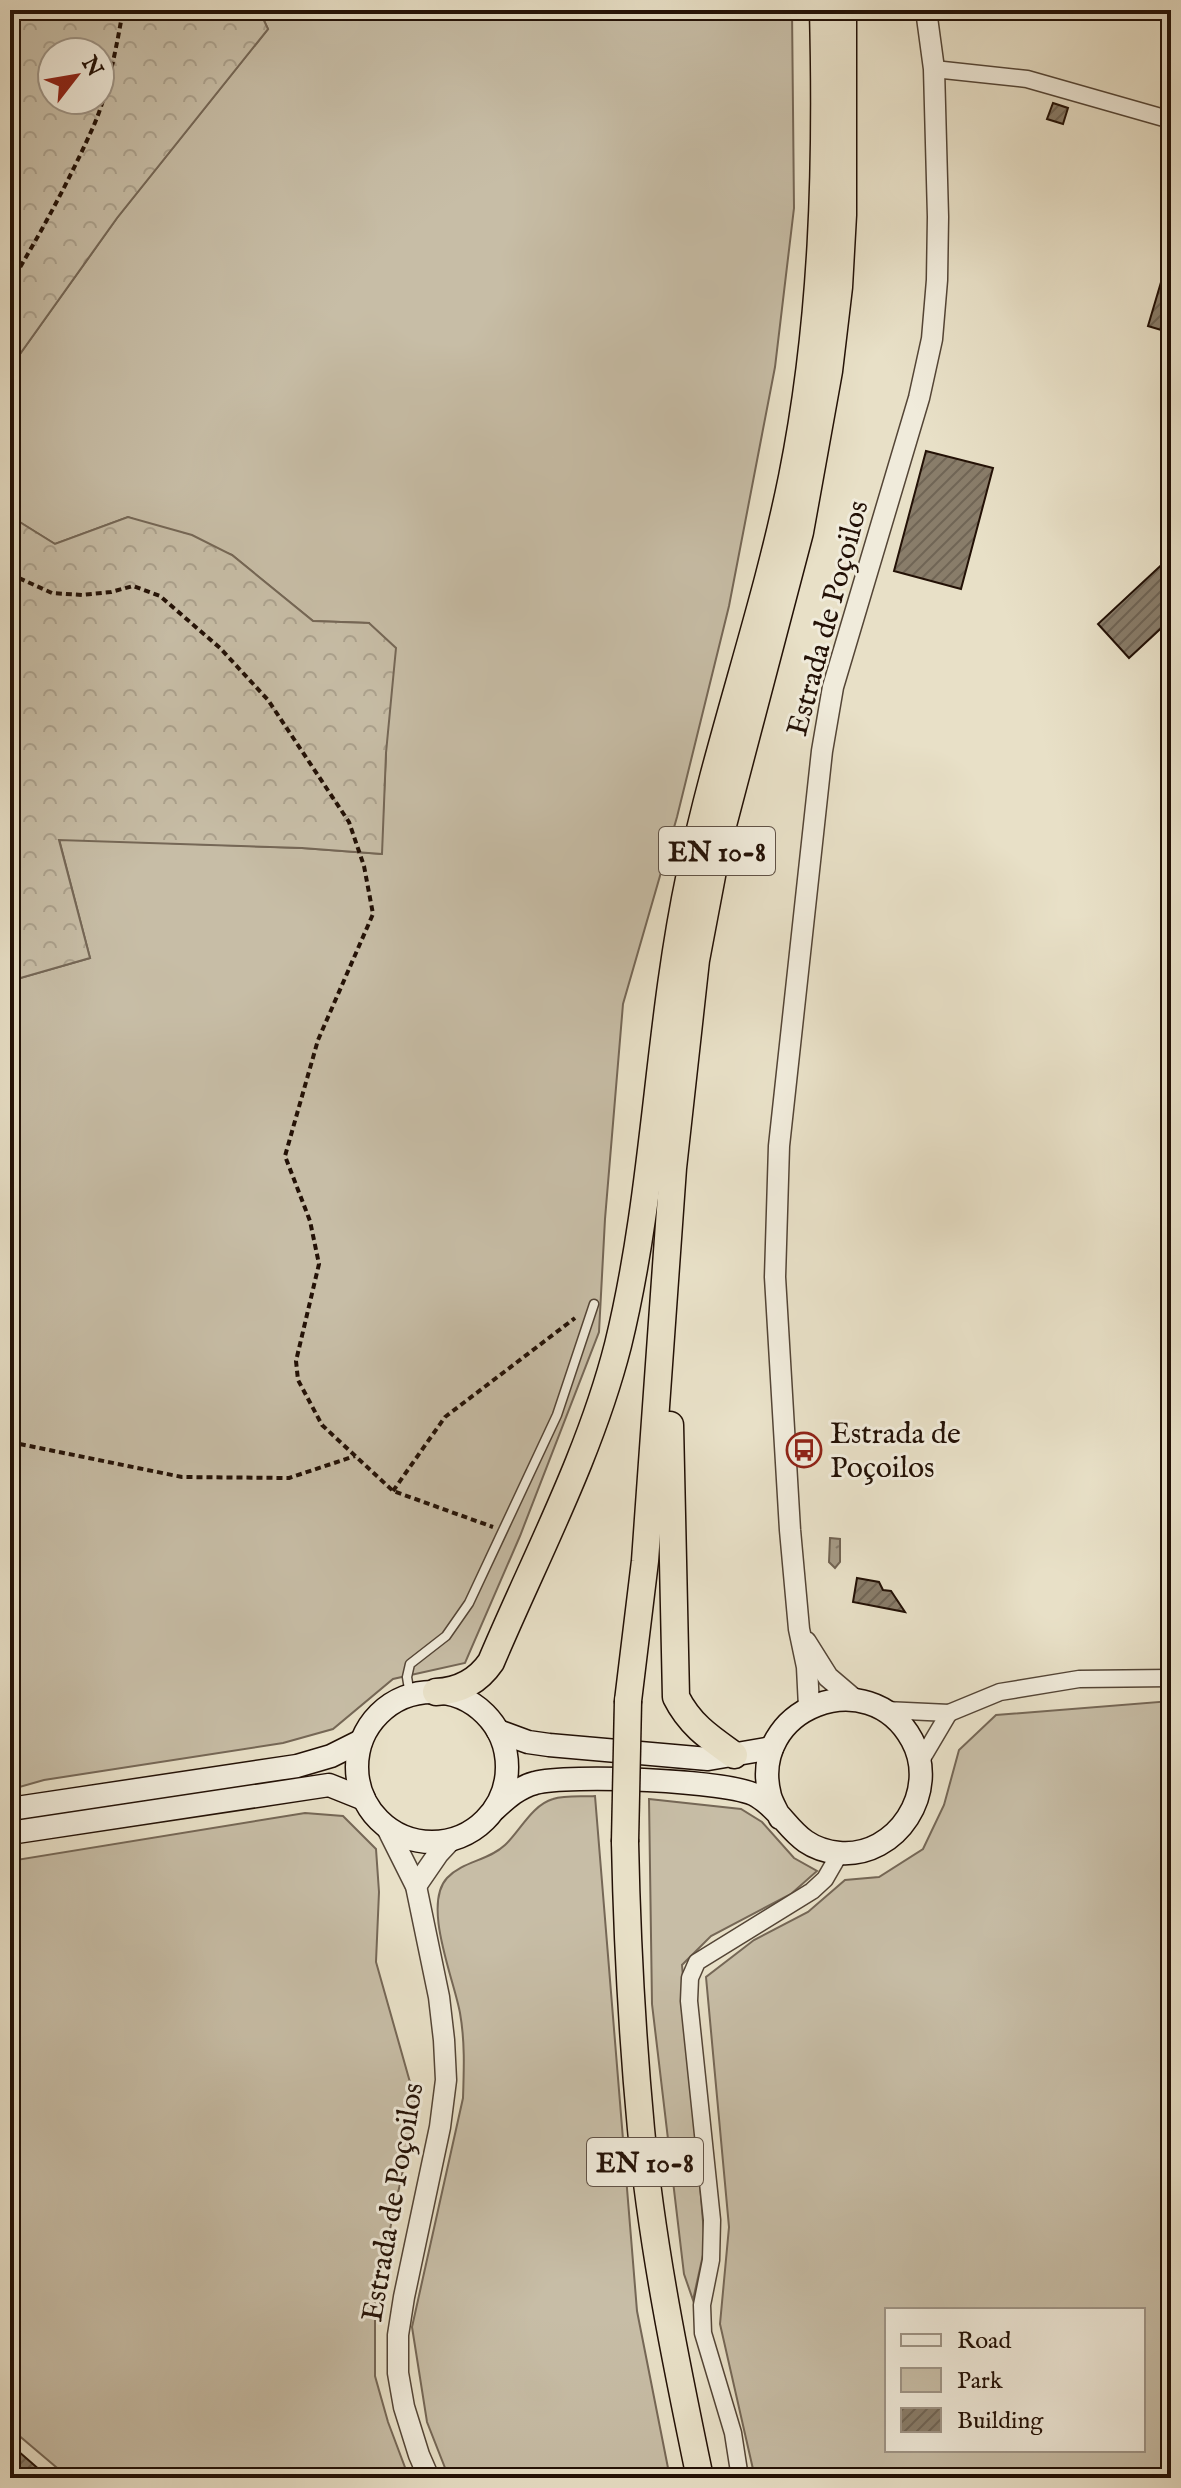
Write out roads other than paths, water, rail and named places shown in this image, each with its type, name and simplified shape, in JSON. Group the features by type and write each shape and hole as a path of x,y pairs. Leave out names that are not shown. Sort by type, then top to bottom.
{"highway":[{"name":"EN 10-8","path":"700,2478 670,2331 641,2131 627,1940 625,1842 630,1543 662,1169 677,942 714,773 772,562 806,400 819,292 824,201 823,10"},
{"name":"EN 10-8","path":"662,1169 718,844 800,532 829,373 843,215 843,10"},
{"path":"423,1694 463,1687 486,1670 491,1662 600,1407 662,1169"},
{"path":"662,1169 669,1337 676,1697 685,1715 698,1729 734,1755"}],"main road":[{"path":"364,1799 357,1769 361,1741 376,1717 386,1708 423,1694 449,1694 472,1704 498,1731 507,1770 495,1809"},
{"name":"Estrada de Poçoilos","path":"809,1707 831,1700 855,1700 885,1710 901,1724 913,1741 920,1762"},
{"path":"780,1818 770,1796 767,1771 772,1748 793,1718 809,1707"},
{"path":"498,1731 528,1742 549,1745 708,1759 772,1748"},
{"path":"10,1809 297,1766 331,1756 361,1741"},
{"path":"387,1828 411,1840 438,1843 451,1840 481,1825 513,1793 531,1784 579,1777 730,1787 759,1797 796,1836 816,1848 840,1853 863,1851 885,1842 902,1827 915,1807 921,1785 920,1762"},
{"path":"10,1833 329,1785 364,1799"},
{"name":"Estrada de Poçoilos","path":"364,1799 387,1828"}],"street":[{"name":"Estrada de Poçoilos","path":"809,1707 807,1667 799,1629 775,1277 779,1146 822,751 833,687 919,398 932,339 938,217 934,69 926,10"},
{"path":"934,69 1027,79 1171,120"},
{"name":"Estrada de Poçoilos","path":"799,1629 828,1677 855,1700"},
{"path":"885,1710 949,1713 1000,1692 1040,1683 1079,1679 1171,1678"},
{"path":"920,1762 949,1713"},
{"name":"Estrada de Poçoilos","path":"387,1828 416,1886 439,1997 446,2080 440,2127 398,2335 398,2373 404,2407 429,2478"},
{"path":"416,1886 451,1840"},
{"path":"740,2478 733,2433 703,2333 702,2305 711,2260 712,2220 689,2001 690,1978 697,1962 709,1953 812,1891 825,1879 840,1853"}],"lane":[{"path":"423,1694 407,1677 410,1664 446,1636 458,1621 557,1415 594,1304"}],"water":[{"path":"830,1538 840,1539 840,1562 835,1568 829,1562"}],"place":[{"name":"Estrada de Poçoilos","path":"804,1450"}]}
